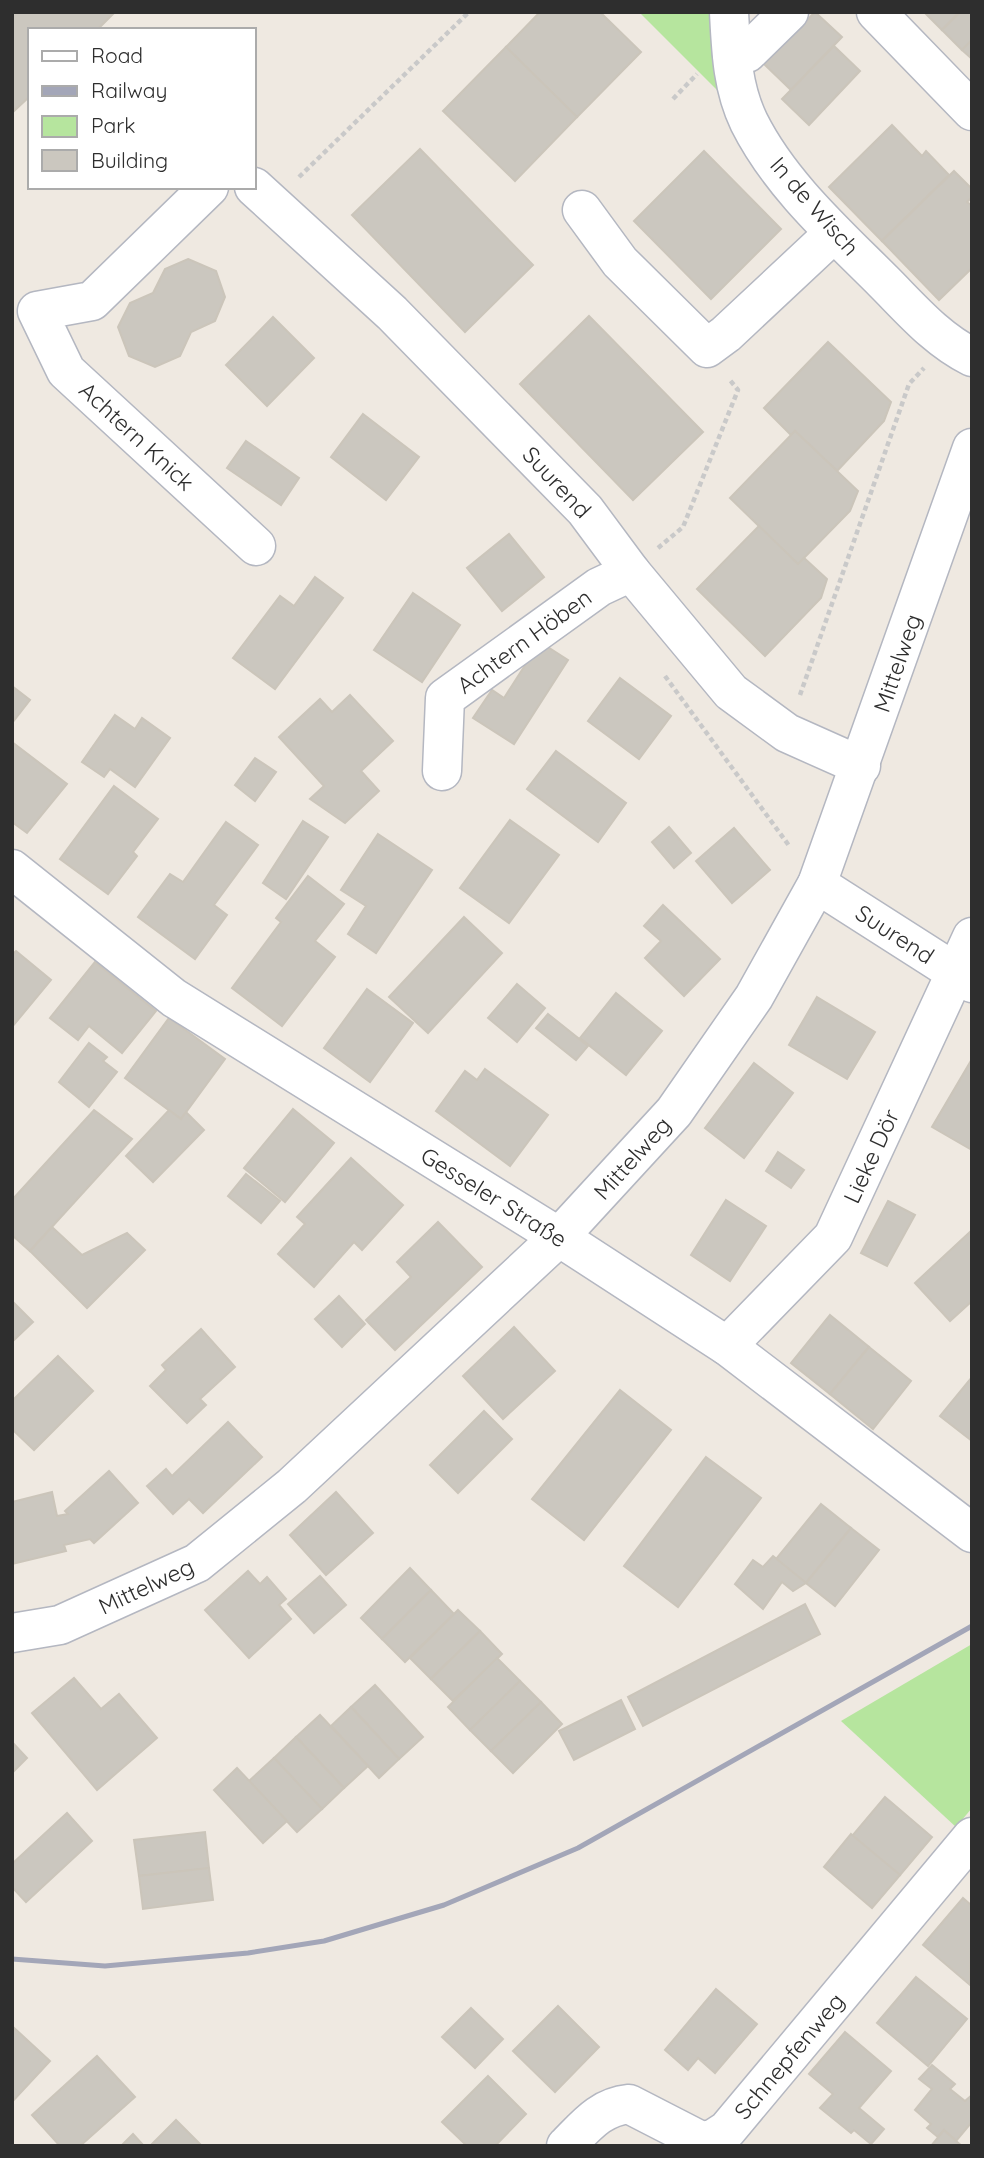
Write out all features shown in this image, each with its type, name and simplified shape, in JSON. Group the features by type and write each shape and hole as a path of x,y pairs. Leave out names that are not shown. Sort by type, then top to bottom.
{"street":[{"name":"In de Wisch","path":"729,12 734,80 749,122 787,180 834,233 959,351"},
{"path":"732,54 747,53 789,12"},
{"path":"876,12 972,111"},
{"name":"Achtern Knick","path":"207,189 92,300 24,308 66,371 256,546"},
{"name":"Suurend","path":"262,196 391,313 585,510 631,572 731,692 787,733 861,766"},
{"path":"582,210 620,262 707,348 726,334 834,233"},
{"name":"Mittelweg","path":"12,1633 61,1625 197,1563 292,1486 559,1237 674,1112 754,997 817,884 972,448"},
{"name":"Achtern Höben","path":"442,771 445,698 599,587 631,572"},
{"name":"Gesseler Straße","path":"12,869 174,998 559,1237 727,1346 972,1532"},
{"name":"Suurend","path":"817,884 964,978"},
{"name":"Lieke Dör","path":"727,1346 833,1237 964,978 972,937"},
{"name":"Schnepfenweg","path":"566,2146 598,2114 616,2105 629,2104 701,2141 713,2139 727,2130 972,1838"}],"path":[{"path":"262,196 470,12"},
{"path":"631,572 683,527 738,390 707,348"},
{"path":"787,733 908,384 959,351"},
{"path":"664,675 817,884"}],"green space":[{"path":"639,12 713,12 720,93"},
{"path":"972,1644 972,1808 956,1827 841,1721"}],"building":[{"path":"12,12 115,12 99,28 28,28 28,98 12,113"},
{"path":"540,12 600,12 641,52 577,117 506,47"},
{"path":"815,12 842,37 791,90 764,64"},
{"path":"924,12 960,12 942,30"},
{"path":"960,12 972,12 972,40 962,50 942,30"},
{"path":"972,40 972,59 962,50"},
{"path":"834,46 860,71 809,125 782,99"},
{"path":"506,47 577,117 515,181 443,111"},
{"path":"892,125 922,156 926,151 949,175 882,241 829,187"},
{"path":"420,149 533,265 465,332 352,215"},
{"path":"704,151 781,229 711,299 634,221"},
{"path":"954,171 972,189 972,197 967,202 972,206 972,268 939,300 882,241"},
{"path":"188,259 216,271 225,297 215,321 191,332 180,356 155,367 129,356 118,327 130,303 153,293 165,269"},
{"path":"589,316 703,432 633,500 520,384"},
{"path":"273,317 314,358 267,406 226,365"},
{"path":"828,342 891,402 884,421 837,471 795,431 791,435 764,408"},
{"path":"363,414 419,457 386,500 331,457"},
{"path":"795,431 858,491 850,511 798,564 730,498"},
{"path":"246,441 299,478 281,505 227,468"},
{"path":"759,526 798,564 804,558 827,579 821,598 765,656 697,589"},
{"path":"509,534 544,577 502,611 467,568"},
{"path":"315,577 343,598 275,689 233,658 280,596 294,606"},
{"path":"413,593 460,625 422,682 374,650"},
{"path":"540,642 568,660 514,744 473,718 492,690 504,698"},
{"path":"620,678 671,716 639,759 588,721"},
{"path":"12,686 30,700 12,723"},
{"path":"350,695 393,741 361,771 379,791 345,823 310,799 324,786 279,737 320,699 332,712"},
{"path":"115,715 135,729 142,718 170,738 135,787 110,769 104,777 82,762"},
{"path":"12,742 67,784 27,833 12,822"},
{"path":"556,751 626,803 598,842 527,789"},
{"path":"255,758 276,772 255,801 235,785"},
{"path":"114,786 158,819 133,852 137,856 108,894 60,859"},
{"path":"510,820 559,855 509,923 460,888"},
{"path":"303,821 328,837 286,899 263,883"},
{"path":"226,822 258,845 214,905 227,915 195,959 138,917 170,874 183,882"},
{"path":"669,827 691,853 674,868 652,842"},
{"path":"734,828 770,870 732,903 696,861"},
{"path":"378,834 432,870 376,953 348,934 366,906 341,890"},
{"path":"308,876 344,904 315,941 335,957 282,1026 232,988 281,922 276,918"},
{"path":"663,905 720,959 684,996 645,958 661,941 644,926"},
{"path":"464,917 502,953 428,1033 389,997"},
{"path":"16,951 51,980 12,1027 12,955"},
{"path":"95,962 156,1011 122,1053 89,1026 78,1040 50,1018"},
{"path":"517,984 545,1008 517,1042 488,1018"},
{"path":"367,989 413,1023 370,1082 324,1048"},
{"path":"616,993 662,1031 626,1075 580,1038"},
{"path":"817,997 875,1032 847,1079 789,1045"},
{"path":"548,1014 588,1046 576,1060 536,1028"},
{"path":"169,1018 225,1059 181,1119 125,1078"},
{"path":"89,1043 107,1057 103,1061 117,1072 89,1107 59,1082"},
{"path":"972,1059 972,1150 932,1127"},
{"path":"754,1063 793,1093 744,1158 705,1128"},
{"path":"485,1069 548,1115 510,1166 436,1111 465,1071 477,1080"},
{"path":"293,1109 334,1143 285,1202 244,1168"},
{"path":"94,1110 132,1139 30,1251 12,1235 12,1200"},
{"path":"169,1110 181,1119 186,1112 204,1130 153,1182 126,1156"},
{"path":"778,1152 804,1170 791,1188 766,1171"},
{"path":"351,1158 403,1205 362,1250 354,1242 314,1287 278,1254 305,1224 297,1217"},
{"path":"246,1174 280,1201 261,1223 228,1196"},
{"path":"726,1200 766,1226 730,1281 691,1255"},
{"path":"888,1201 915,1215 887,1266 861,1253"},
{"path":"438,1222 482,1267 395,1350 366,1320 411,1277 397,1262"},
{"path":"52,1227 82,1255 127,1233 145,1250 87,1308 30,1251"},
{"path":"972,1230 972,1301 950,1321 915,1283"},
{"path":"339,1296 365,1324 342,1347 315,1319"},
{"path":"12,1301 33,1322 12,1342"},
{"path":"830,1315 869,1347 830,1394 791,1363"},
{"path":"514,1327 555,1371 503,1419 463,1376"},
{"path":"201,1329 235,1367 200,1399 206,1405 187,1423 150,1386 166,1370 162,1365"},
{"path":"869,1347 911,1381 873,1429 830,1394"},
{"path":"58,1356 93,1391 34,1450 12,1429 12,1401"},
{"path":"972,1377 972,1441 940,1416"},
{"path":"620,1390 671,1430 584,1540 532,1499"},
{"path":"484,1411 512,1439 458,1493 430,1465"},
{"path":"228,1422 262,1457 203,1513 189,1499 173,1514 147,1486 166,1469 172,1476"},
{"path":"706,1457 761,1498 678,1607 624,1566"},
{"path":"109,1471 138,1503 94,1543 90,1539 64,1545 66,1551 12,1564 12,1502 52,1492 57,1516 68,1514 65,1511"},
{"path":"336,1492 373,1533 326,1575 290,1535"},
{"path":"821,1504 851,1528 806,1583 776,1559"},
{"path":"851,1528 879,1550 835,1606 806,1583"},
{"path":"773,1556 806,1583 793,1591 782,1582 763,1609 735,1584 753,1560 763,1567"},
{"path":"410,1568 431,1590 382,1639 361,1618"},
{"path":"248,1571 260,1584 267,1577 286,1599 279,1605 291,1619 249,1658 205,1610"},
{"path":"320,1576 346,1605 314,1633 288,1604"},
{"path":"431,1590 454,1614 405,1662 382,1639"},
{"path":"805,1604 820,1634 643,1726 628,1697"},
{"path":"458,1610 480,1631 431,1679 410,1658"},
{"path":"480,1631 502,1654 453,1701 431,1679"},
{"path":"497,1658 520,1681 470,1730 448,1707"},
{"path":"74,1678 101,1709 119,1694 157,1738 97,1790 32,1713"},
{"path":"520,1681 541,1702 491,1751 470,1730"},
{"path":"375,1685 423,1737 399,1759 351,1707"},
{"path":"621,1700 635,1729 574,1760 559,1731"},
{"path":"541,1702 562,1724 513,1773 491,1751"},
{"path":"351,1707 399,1759 379,1778 331,1726"},
{"path":"320,1715 368,1766 344,1788 296,1737"},
{"path":"296,1737 344,1788 322,1809 274,1758"},
{"path":"12,1742 27,1758 12,1773"},
{"path":"274,1758 322,1809 297,1832 249,1781"},
{"path":"237,1768 287,1821 263,1843 214,1790"},
{"path":"885,1797 932,1837 900,1875 852,1836"},
{"path":"67,1813 92,1841 26,1902 12,1887 12,1864"},
{"path":"205,1832 209,1868 139,1876 134,1840"},
{"path":"851,1834 900,1875 872,1908 824,1867"},
{"path":"209,1868 213,1900 143,1909 139,1876"},
{"path":"963,1898 972,1906 970,1985 923,1945"},
{"path":"916,1977 967,2019 928,2066 877,2023"},
{"path":"716,1989 757,2024 715,2073 698,2058 688,2070 665,2050"},
{"path":"558,2006 599,2047 555,2092 513,2051"},
{"path":"471,2008 503,2039 475,2068 442,2037"},
{"path":"12,2026 50,2061 12,2102"},
{"path":"845,2032 891,2071 859,2108 884,2129 871,2144 854,2130 851,2133 820,2108 833,2094 809,2074"},
{"path":"97,2056 135,2097 80,2146 60,2146 32,2115"},
{"path":"932,2065 955,2084 950,2089 965,2101 972,2095 972,2122 956,2141 944,2130 938,2137 927,2128 931,2124 915,2110 932,2089 919,2079"},
{"path":"488,2076 526,2114 495,2146 467,2146 442,2122"},
{"path":"176,2120 202,2146 150,2146"},
{"path":"944,2130 956,2141 962,2146 931,2146"},
{"path":"133,2134 144,2146 121,2146"}],"railway":[{"path":"12,1959 105,1966 248,1953 324,1941 444,1905 578,1848 972,1626"}]}
